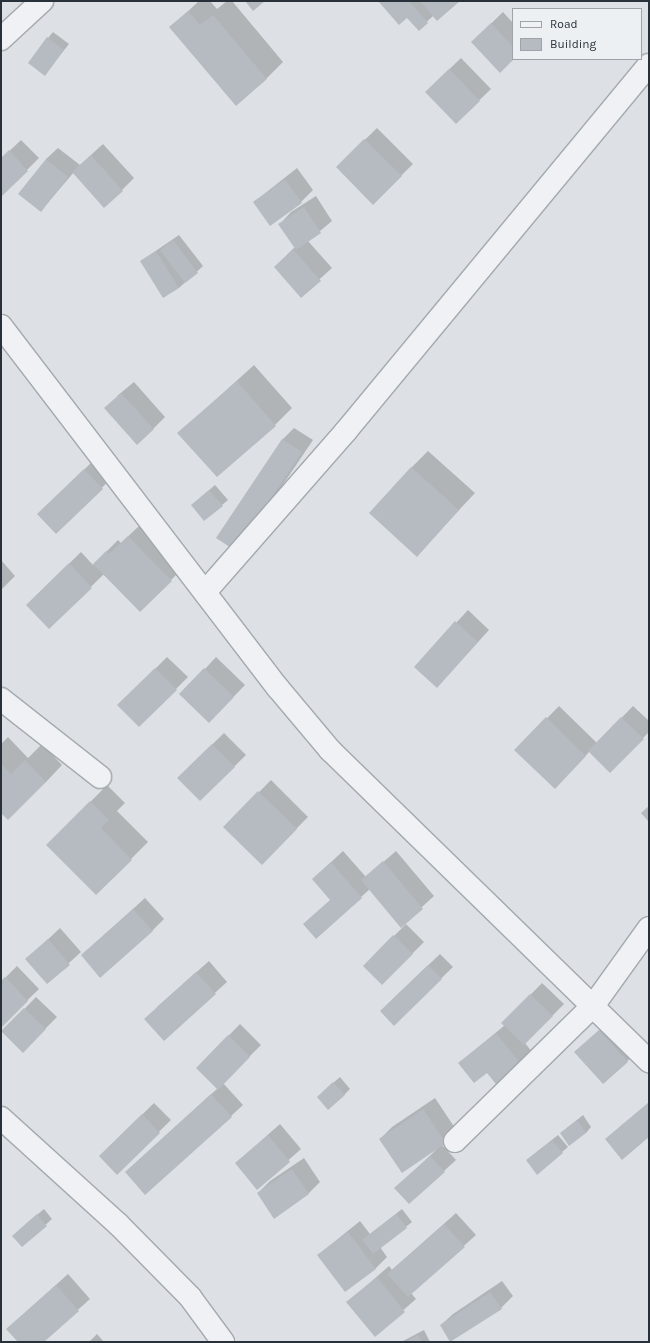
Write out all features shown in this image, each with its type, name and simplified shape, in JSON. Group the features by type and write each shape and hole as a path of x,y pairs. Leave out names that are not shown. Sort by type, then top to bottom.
{"street":[{"path":"1,39 42,1"},
{"path":"206,591 346,431 649,65"},
{"path":"1,326 206,591 278,688 330,750 649,1061"},
{"path":"1,699 100,777"},
{"path":"455,1141 593,1006 649,928"},
{"path":"1,1118 118,1224 190,1297 223,1342"}],"building":[{"path":"245,1 265,1 253,11"},
{"path":"378,1 409,1 428,23 419,31 407,18 399,25"},
{"path":"420,1 460,1 437,21"},
{"path":"188,11 200,25 213,15 267,79 236,106 169,27"},
{"path":"491,23 512,46 513,60 500,73 471,42"},
{"path":"47,37 64,50 45,76 28,63"},
{"path":"449,69 480,101 456,124 425,92"},
{"path":"364,139 402,176 373,205 336,167"},
{"path":"9,150 28,171 1,197 1,158"},
{"path":"91,155 123,191 104,208 72,172"},
{"path":"46,159 68,177 41,212 18,194"},
{"path":"285,179 302,203 270,226 253,202"},
{"path":"304,207 321,233 296,250 278,224"},
{"path":"173,240 198,273 185,283 160,250"},
{"path":"293,249 321,281 301,298 274,267"},
{"path":"156,251 179,288 163,298 140,261"},
{"path":"237,381 276,426 217,477 177,433"},
{"path":"121,393 154,429 137,445 104,408"},
{"path":"282,439 302,452 236,551 216,538"},
{"path":"411,467 459,510 417,557 369,513"},
{"path":"84,469 103,489 56,534 37,514"},
{"path":"209,490 223,506 204,521 191,505"},
{"path":"128,536 172,581 140,612 93,564 106,551 109,554"},
{"path":"69,563 92,588 49,629 26,605"},
{"path":"455,621 478,642 437,688 414,667"},
{"path":"155,668 177,690 139,727 117,705"},
{"path":"204,668 234,697 209,723 179,694"},
{"path":"546,717 586,756 555,789 514,750"},
{"path":"621,717 644,739 610,773 588,751"},
{"path":"212,744 235,767 200,801 177,778"},
{"path":"25,760 46,782 8,820 1,813 1,764 11,774"},
{"path":"258,791 297,829 262,865 223,827"},
{"path":"90,801 109,820 101,828 132,860 96,895 46,845"},
{"path":"649,806 649,822 641,813"},
{"path":"383,861 423,909 401,928 361,880"},
{"path":"331,862 362,898 316,939 303,924 330,900 312,879"},
{"path":"133,909 153,931 100,978 81,955"},
{"path":"393,935 413,954 382,985 363,966"},
{"path":"48,939 70,965 47,984 25,959"},
{"path":"428,965 442,979 394,1026 380,1011"},
{"path":"196,972 216,994 164,1041 144,1019"},
{"path":"5,977 28,1001 1,1028 1,981"},
{"path":"530,994 553,1016 524,1045 501,1023"},
{"path":"24,1008 46,1029 23,1053 1,1031"},
{"path":"599,1030 628,1062 603,1084 574,1052"},
{"path":"496,1033 529,1074 504,1094 487,1073 474,1083 458,1063"},
{"path":"228,1035 250,1057 218,1090 196,1068"},
{"path":"333,1082 345,1095 328,1110 317,1097"},
{"path":"211,1094 232,1117 145,1195 125,1172"},
{"path":"649,1102 649,1137 622,1160 605,1139"},
{"path":"423,1109 446,1143 402,1173 379,1139"},
{"path":"142,1114 160,1133 117,1175 99,1156"},
{"path":"577,1120 586,1133 569,1146 560,1133"},
{"path":"268,1135 290,1162 257,1190 235,1163"},
{"path":"552,1140 563,1153 537,1175 526,1160"},
{"path":"430,1156 445,1172 409,1204 394,1188"},
{"path":"292,1169 309,1194 274,1219 257,1193"},
{"path":"37,1214 47,1226 22,1247 12,1236"},
{"path":"396,1214 407,1228 373,1254 362,1240"},
{"path":"444,1224 465,1247 408,1297 387,1274"},
{"path":"348,1232 376,1269 345,1292 317,1255"},
{"path":"377,1277 405,1312 375,1337 346,1302"},
{"path":"56,1285 79,1311 44,1342 18,1342 6,1329"},
{"path":"490,1292 502,1309 450,1342 440,1325"},
{"path":"418,1335 422,1342 405,1342"}]}
